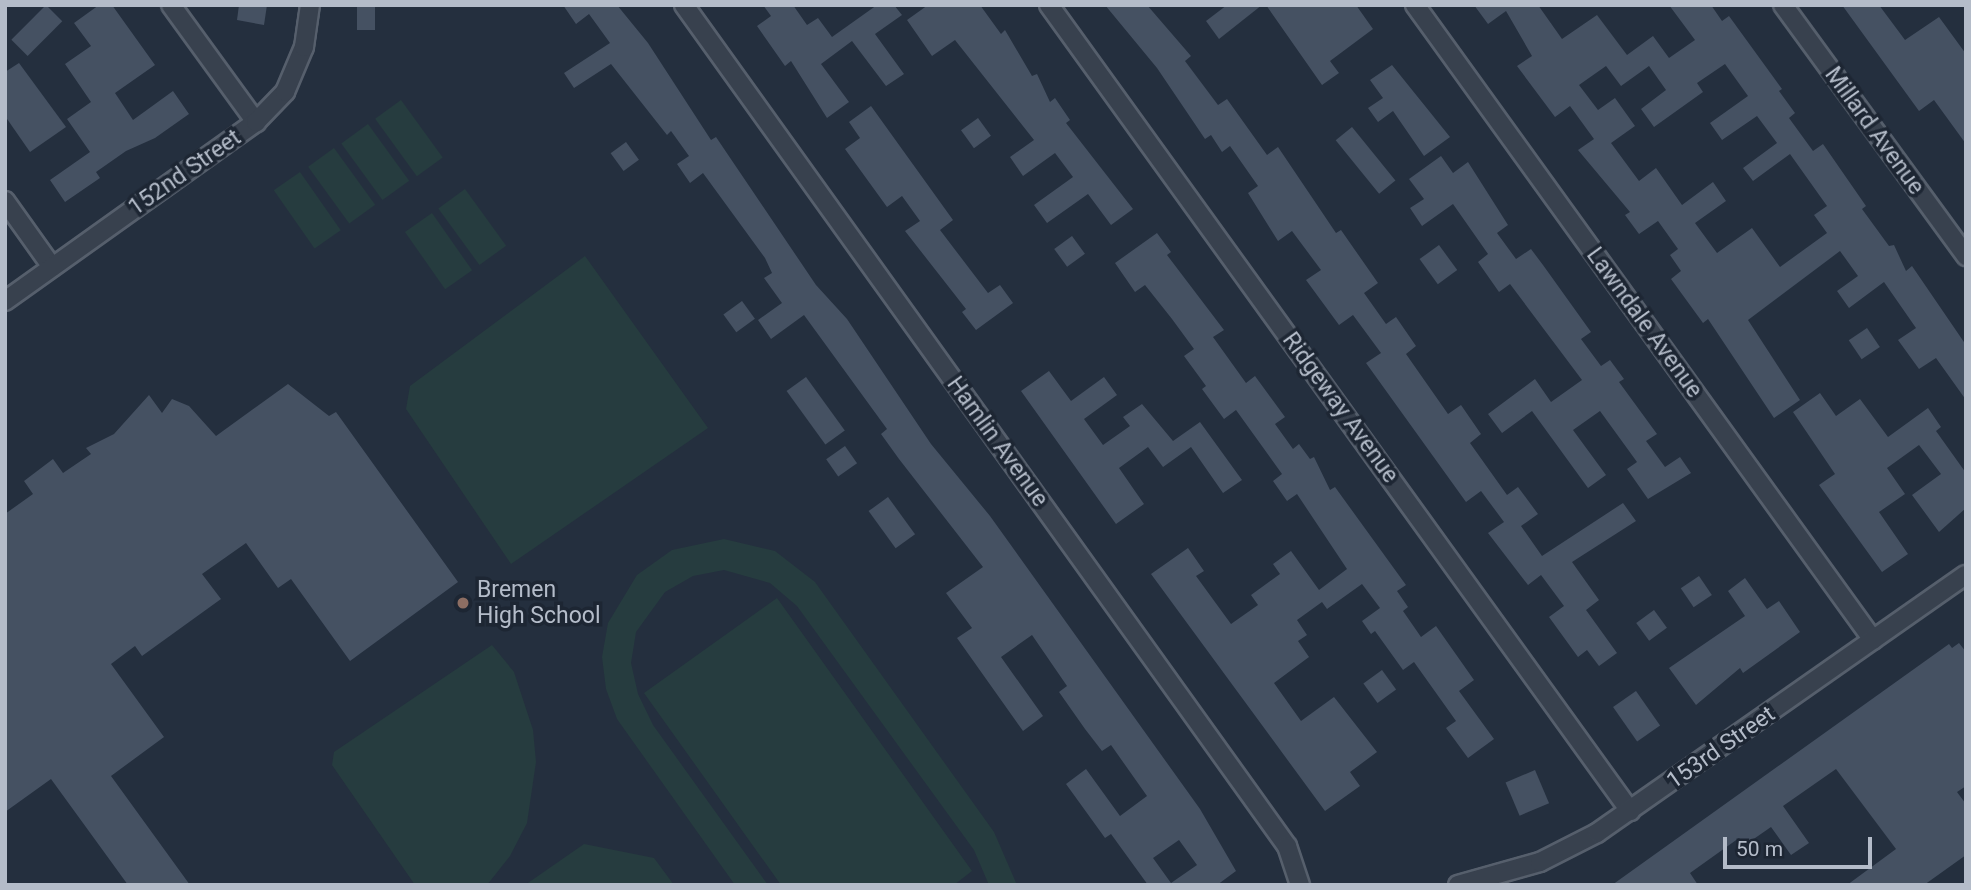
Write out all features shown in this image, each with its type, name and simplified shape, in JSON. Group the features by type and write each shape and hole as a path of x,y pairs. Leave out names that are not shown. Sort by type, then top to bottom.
{"street":[{"path":"171,5 256,122"},
{"name":"152nd Street","path":"5,301 256,122 285,92 304,47 310,5"},
{"name":"Hamlin Avenue","path":"684,5 1287,846 1300,885"},
{"name":"Ridgeway Avenue","path":"1049,5 1630,811"},
{"name":"Lawndale Avenue","path":"1415,5 1873,640"},
{"name":"Millard Avenue","path":"1783,5 1966,256"},
{"path":"5,201 52,267"},
{"name":"153rd Street","path":"1458,885 1540,862 1630,811 1966,575"}],"green space":[{"path":"401,100 443,157 417,176 375,119"},
{"path":"368,124 409,181 382,200 341,143"},
{"path":"334,148 375,205 349,223 308,167"},
{"path":"300,172 341,230 315,249 274,190"},
{"path":"465,189 506,246 479,265 438,208"},
{"path":"432,213 472,270 445,289 405,232"},
{"path":"585,256 708,428 511,564 406,409 410,386"},
{"path":"724,539 775,551 815,582 994,832 1017,885 989,885 974,850 797,606 770,583 724,570 693,576 665,592 636,632 631,663 638,694 653,725 768,885 735,885 617,719 606,689 602,657 608,623 637,575 672,550"},
{"path":"777,598 972,871 954,885 781,885 644,693"},
{"path":"492,645 514,672 533,730 536,762 527,823 510,856 487,885 415,885 332,765 334,752"},
{"path":"584,844 654,858 674,885 525,885"}],"building":[{"path":"46,5 62,21 28,56 11,40"},
{"path":"99,5 112,5 155,65 115,93 133,120 173,91 189,114 155,138 126,151 96,172 100,178 65,202 50,180 90,152 67,119 91,102 65,64 91,46 74,23"},
{"path":"239,5 267,5 264,25 237,20"},
{"path":"357,5 375,5 375,30 357,30"},
{"path":"563,5 617,5 648,43 711,140 716,137 816,285 847,319 931,444 990,516 1200,809 1236,871 1217,885 1148,885 1111,834 1105,838 1066,784 1086,769 1120,816 1147,796 1111,745 1102,751 1085,729 1059,692 1067,686 1032,635 1001,657 1043,716 1023,731 957,638 972,628 946,593 983,567 881,434 887,429 804,315 771,339 758,320 782,303 764,278 772,273 765,258 703,173 690,183 677,164 689,156 671,131 667,135 611,64 574,88 564,73 610,43 589,14 576,24","holes":["1179,840 1197,865 1171,883 1153,858"]},
{"path":"763,5 793,5 807,25 818,18 832,37 877,5 894,5 902,15 875,34 904,74 886,86 852,41 821,64 849,102 827,118 791,61 785,66 757,26 771,16"},
{"path":"928,5 980,5 1001,34 1005,30 1032,76 1037,74 1050,102 1055,98 1070,120 1066,123 1133,209 1111,225 1088,194 1047,223 1034,205 1073,177 1055,153 1023,176 1010,157 1034,140 955,40 932,56 907,20"},
{"path":"1105,5 1147,5 1191,56 1185,61 1218,105 1227,99 1267,155 1278,147 1336,233 1341,230 1378,283 1364,293 1386,324 1396,317 1416,346 1406,354 1448,414 1461,405 1481,434 1470,443 1507,495 1518,487 1538,514 1521,526 1542,556 1623,503 1636,521 1572,562 1599,600 1586,610 1617,653 1599,666 1587,650 1578,657 1549,617 1564,606 1541,575 1528,585 1488,533 1504,522 1481,491 1466,502 1366,363 1381,353 1353,315 1339,325 1306,280 1321,270 1292,231 1278,241 1248,193 1258,186 1230,146 1222,152 1211,135 1205,139 1157,68"},
{"path":"1227,5 1262,5 1219,39 1206,21"},
{"path":"1266,5 1356,5 1373,29 1330,61 1339,73 1322,85"},
{"path":"1474,5 1538,5 1562,39 1597,15 1627,55 1653,36 1669,58 1695,40 1669,5 1711,5 1722,21 1729,16 1782,89 1779,91 1795,113 1789,118 1813,151 1823,144 1866,206 1862,209 1889,246 1894,245 1906,271 1912,266 1966,345 1966,400 1936,358 1919,369 1898,340 1916,328 1884,282 1849,308 1837,291 1858,276 1840,251 1748,320 1800,400 1774,418 1708,319 1703,323 1671,279 1681,271 1670,255 1678,249 1658,221 1639,234 1625,215 1630,212 1578,150 1594,139 1570,106 1555,117 1517,66 1532,56 1506,11 1488,24","holes":["1725,64 1748,96 1710,123 1722,140 1757,116 1777,143 1743,168 1753,181 1790,154 1827,206 1814,215 1827,233 1780,267 1752,228 1717,253 1695,223 1726,201 1713,182 1682,205 1656,168 1639,181 1611,143 1635,126 1615,98 1598,110 1579,85 1606,66 1621,86 1649,66 1666,90 1641,109 1654,127 1703,92 1697,83"]},
{"path":"1842,5 1879,5 1905,40 1939,17 1966,54 1966,144 1934,100 1919,111"},
{"path":"19,63 66,127 30,152 5,116 5,72"},
{"path":"1392,65 1450,137 1424,156 1393,111 1378,122 1368,108 1383,98 1370,80"},
{"path":"871,106 953,220 940,230 988,293 1000,285 1013,303 976,330 962,312 966,309 905,231 920,221 902,196 887,207 845,149 860,138 849,122"},
{"path":"978,118 991,136 974,148 961,130"},
{"path":"1352,127 1395,181 1379,194 1336,140"},
{"path":"626,142 639,160 624,171 611,153"},
{"path":"1441,156 1453,173 1468,162 1508,225 1497,233 1516,259 1531,249 1591,332 1581,339 1601,366 1610,360 1624,379 1619,382 1657,434 1646,441 1665,467 1680,457 1691,473 1648,499 1627,469 1637,462 1600,411 1573,430 1606,475 1588,488 1532,411 1502,433 1488,414 1535,379 1551,402 1582,380 1510,284 1499,292 1478,262 1488,254 1453,204 1422,226 1410,208 1424,199 1409,179"},
{"path":"1157,233 1171,252 1167,255 1224,330 1213,337 1246,383 1255,376 1285,417 1275,424 1293,449 1299,444 1310,459 1314,457 1330,490 1335,487 1406,585 1397,591 1408,607 1403,611 1421,637 1436,626 1474,680 1459,691 1494,739 1468,758 1446,728 1456,721 1414,662 1403,670 1375,631 1371,634 1362,621 1380,608 1362,584 1327,609 1322,602 1297,620 1307,635 1298,641 1309,657 1274,683 1301,721 1334,697 1377,752 1350,772 1360,786 1325,811 1151,574 1188,548 1204,571 1196,576 1231,624 1258,605 1251,595 1280,574 1273,564 1291,551 1319,590 1347,569 1297,494 1287,501 1273,481 1282,474 1236,410 1224,419 1202,389 1206,386 1184,356 1194,349 1172,319 1145,285 1135,292 1115,263"},
{"path":"1072,236 1085,254 1067,267 1054,249"},
{"path":"1439,245 1457,270 1438,284 1420,259"},
{"path":"742,301 755,319 736,332 723,315"},
{"path":"1867,328 1880,347 1862,359 1849,340"},
{"path":"1049,371 1071,401 1104,377 1117,395 1084,419 1103,445 1130,426 1123,417 1142,404 1173,441 1200,422 1242,480 1223,493 1191,447 1163,467 1148,447 1119,468 1144,504 1116,524 1021,391"},
{"path":"806,377 845,430 825,445 787,391"},
{"path":"288,384 329,416 336,412 458,582 350,661 291,579 278,588 246,543 202,574 221,599 142,656 135,646 111,664 164,737 111,776 190,885 128,885 51,779 5,812 5,514 33,494 24,481 53,459 63,473 91,454 86,448 114,434 149,395 162,413 172,399 189,406 216,436"},
{"path":"1820,393 1836,416 1860,399 1888,437 1928,408 1941,427 1936,431 1966,473 1966,508 1939,532 1912,495 1941,474 1919,445 1887,468 1905,494 1879,512 1908,554 1882,572 1819,485 1835,474 1793,412"},
{"path":"845,446 857,463 838,476 826,459"},
{"path":"888,497 915,534 896,548 869,511"},
{"path":"1699,576 1712,595 1694,607 1681,588"},
{"path":"1745,578 1767,609 1779,601 1800,632 1743,673 1740,668 1696,705 1669,668 1745,616 1728,591"},
{"path":"1654,610 1667,628 1649,641 1636,623"},
{"path":"1959,643 1966,652 1966,786 1957,792 1966,804 1966,855 1924,885 1847,885 1896,849 1836,769 1783,806 1809,843 1791,855 1771,827 1745,845 1739,838 1690,873 1698,885 1612,885 1949,644 1952,648"},
{"path":"1382,670 1396,689 1377,703 1363,684"},
{"path":"1636,691 1660,725 1637,741 1613,707"},
{"path":"1535,770 1549,803 1520,816 1506,783"}],"place":[{"name":"Bremen High School","path":"463,603"}]}
